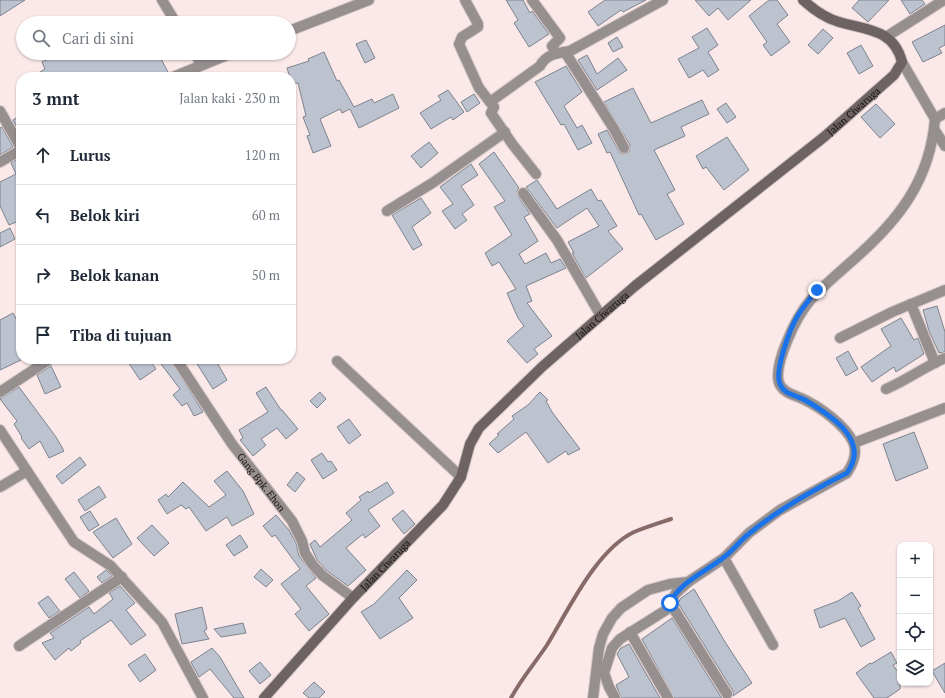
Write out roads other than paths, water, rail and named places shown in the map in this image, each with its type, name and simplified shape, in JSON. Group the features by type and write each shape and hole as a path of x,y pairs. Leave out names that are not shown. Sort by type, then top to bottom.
{"street":[{"path":"162,0 172,16"},
{"path":"296,28 369,0"},
{"path":"465,0 478,24 478,28 462,37 459,44 479,88 494,107 491,113 536,174"},
{"path":"532,0 560,38 552,46 560,52 614,128 624,148"},
{"path":"490,102 540,66 544,59 603,34 663,0"},
{"path":"615,698 608,687 604,673 607,658 612,648 620,639 666,610 676,593 688,582 724,558 749,533 780,510 847,473 855,457 854,443 845,431 833,420 803,399 784,390 780,384 778,373 785,347 797,317 817,290 854,260 888,226 910,199 929,158 935,119 902,62 897,48 886,37 867,28 839,22 818,13 803,0"},
{"path":"886,37 933,3 944,0"},
{"path":"199,60 202,65"},
{"path":"185,72 214,60"},
{"name":"Jalan Ciwaruga","path":"264,698 353,598 443,505 461,477 470,444 479,428 543,366 635,286 824,136 894,75 902,62"},
{"path":"0,111 16,140"},
{"path":"935,119 945,113"},
{"path":"934,129 945,146"},
{"path":"387,211 434,182 505,132"},
{"path":"0,162 16,152"},
{"path":"522,193 557,240 601,316"},
{"path":"840,338 911,304 945,290"},
{"path":"911,304 935,363"},
{"path":"886,388 910,378 945,358"},
{"path":"337,362 461,477"},
{"path":"0,392 42,364"},
{"name":"Gang Bpk. Ehon","path":"179,364 232,444 292,521 302,541 305,553 312,564 322,575 353,598"},
{"path":"854,443 945,408"},
{"path":"0,430 64,530 74,542 111,566 162,622 203,698"},
{"path":"0,487 27,470"},
{"path":"724,558 773,645"},
{"path":"19,646 122,578"},
{"path":"593,698 599,648 603,634 612,618 630,600 648,590 670,584 688,582"},
{"path":"670,603 727,694"},
{"path":"630,632 668,698"}],"waterway":[{"path":"511,698 547,645 584,582 607,552 634,532 671,519"}]}
